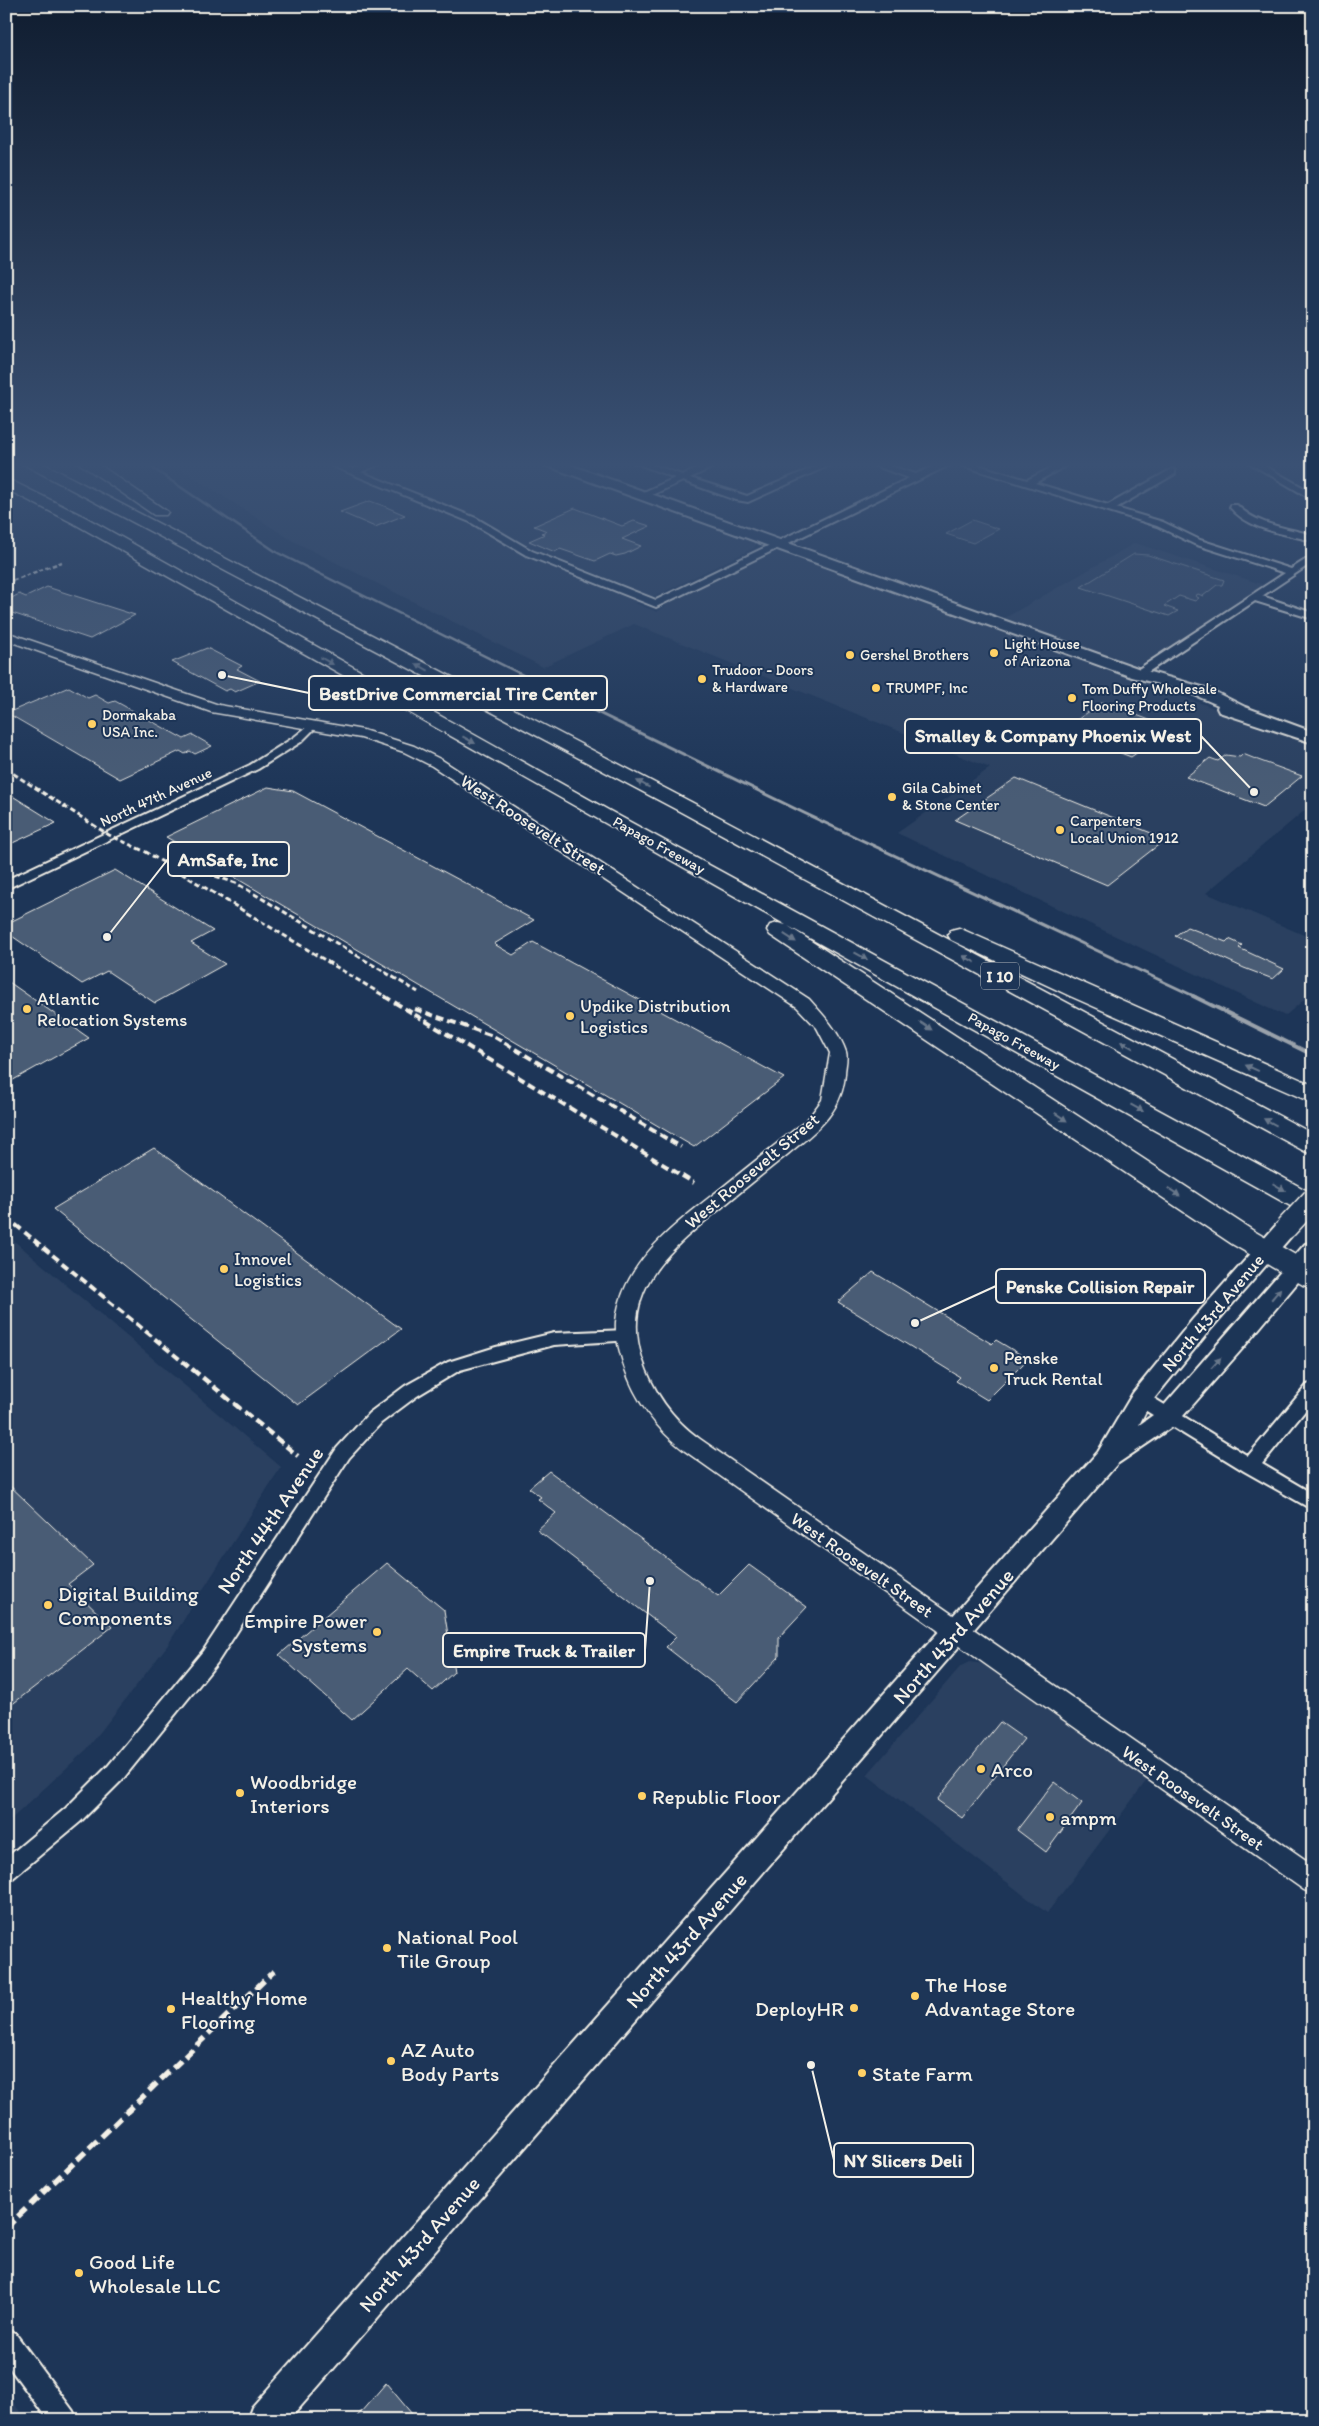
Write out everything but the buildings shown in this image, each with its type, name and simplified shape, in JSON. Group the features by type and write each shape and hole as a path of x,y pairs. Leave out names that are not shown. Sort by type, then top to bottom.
{"highway":[{"path":"160,574 284,637"},
{"name":"Papago Freeway","path":"174,574 603,814 1313,1206"},
{"name":"I 10","path":"246,574 686,807 1313,1145"},
{"path":"260,574 331,618"},
{"path":"686,807 814,864 1070,987 1313,1095"},
{"path":"603,814 1265,1251 1308,1262"}],"main road":[{"path":"860,574 1138,674 1173,683 1226,702 1239,711 1313,738"},
{"name":"North 43rd Avenue","path":"265,2420 1107,1459 1141,1399 1265,1251 1313,1199"},
{"name":"North 43rd Avenue","path":"1107,1459 1168,1417 1308,1262"}],"street":[{"path":"582,574 656,604 716,574"},
{"path":"1138,674 1289,574"},
{"path":"1254,597 1313,616"},
{"name":"West Roosevelt Street","path":"6,636 216,709 379,739 409,749 437,763 804,1003 824,1026 838,1053 834,1092 825,1110 799,1136 669,1240 653,1259 637,1284 629,1307 626,1336 639,1382 652,1404 672,1428 716,1462 1313,1882"},
{"name":"North 47th Avenue","path":"6,885 254,767 297,740 312,726"},
{"name":"North 44th Avenue","path":"6,1871 73,1815 115,1772 164,1714 210,1657 343,1453 375,1418 411,1391 454,1366 496,1353 554,1339 626,1336"},
{"path":"1250,1466 1313,1389"},
{"path":"1141,1399 1168,1417 1313,1502"},
{"path":"6,2342 64,2420"}],"shaded area":[{"path":"359,574 700,574 658,595 635,603 657,612 674,599 725,574 843,574 1313,744 1313,807 1310,806 1206,893 1313,939 1313,992 1285,1016 897,833 990,768 634,624 543,667"},
{"path":"1081,574 1231,574 1264,585 1201,628 1141,664 1135,665 1003,619"},
{"path":"1102,574 1206,574 1224,580 1222,585 1217,585 1203,596 1198,594 1195,596 1199,598 1195,601 1179,596 1164,606 1178,611 1169,616 1081,587"},
{"path":"6,1234 281,1467 167,1646 87,1749 6,1824"},
{"path":"969,1662 985,1664 1147,1780 1047,1913 867,1775 961,1666"},
{"path":"6,2392 26,2420 6,2420"}],"waterway":[{"path":"321,574 571,699"},
{"path":"568,698 804,813 1196,997"},
{"path":"1193,996 1313,1055"}],"railway":[{"path":"6,583 29,574"},
{"path":"6,769 109,835 146,852 386,997"},
{"path":"167,860 236,883 418,992"},
{"path":"384,996 694,1183"},
{"path":"415,1009 493,1036 681,1147"},
{"path":"6,1217 193,1370"},
{"path":"192,1369 298,1456"},
{"path":"6,2228 274,1971"}],"place":[{"name":"Light House of Arizona","path":"994,653"},
{"name":"Gershel Brothers","path":"850,655"},
{"name":"BestDrive Commercial Tire Center","path":"222,675"},
{"name":"Trudoor - Doors & Hardware","path":"702,679"},
{"name":"TRUMPF, Inc","path":"876,688"},
{"name":"Tom Duffy Wholesale Flooring Products","path":"1072,698"},
{"name":"Dormakaba USA Inc.","path":"92,724"},
{"name":"Smalley & Company Phoenix West","path":"1254,792"},
{"name":"Gila Cabinet & Stone Center","path":"892,797"},
{"name":"Carpenters Local Union 1912","path":"1060,830"},
{"name":"AmSafe, Inc","path":"107,937"},
{"name":"Atlantic Relocation Systems","path":"27,1009"},
{"name":"Updike Distribution Logistics","path":"570,1016"},
{"name":"Innovel Logistics","path":"224,1269"},
{"name":"Penske Collision Repair","path":"915,1323"},
{"name":"Penske Truck Rental","path":"994,1368"},
{"name":"Empire Truck & Trailer","path":"650,1581"},
{"name":"Digital Building Components","path":"48,1605"},
{"name":"Empire Power Systems","path":"377,1632"},
{"name":"Arco","path":"981,1769"},
{"name":"Woodbridge Interiors","path":"240,1793"},
{"name":"Republic Floor","path":"642,1796"},
{"name":"ampm","path":"1050,1817"},
{"name":"National Pool Tile Group","path":"387,1948"},
{"name":"The Hose Advantage Store","path":"915,1996"},
{"name":"DeployHR","path":"854,2008"},
{"name":"Healthy Home Flooring","path":"171,2009"},
{"name":"AZ Auto Body Parts","path":"391,2061"},
{"name":"NY Slicers Deli","path":"811,2065"},
{"name":"State Farm","path":"862,2073"},
{"name":"Good Life Wholesale LLC","path":"79,2273"}]}
